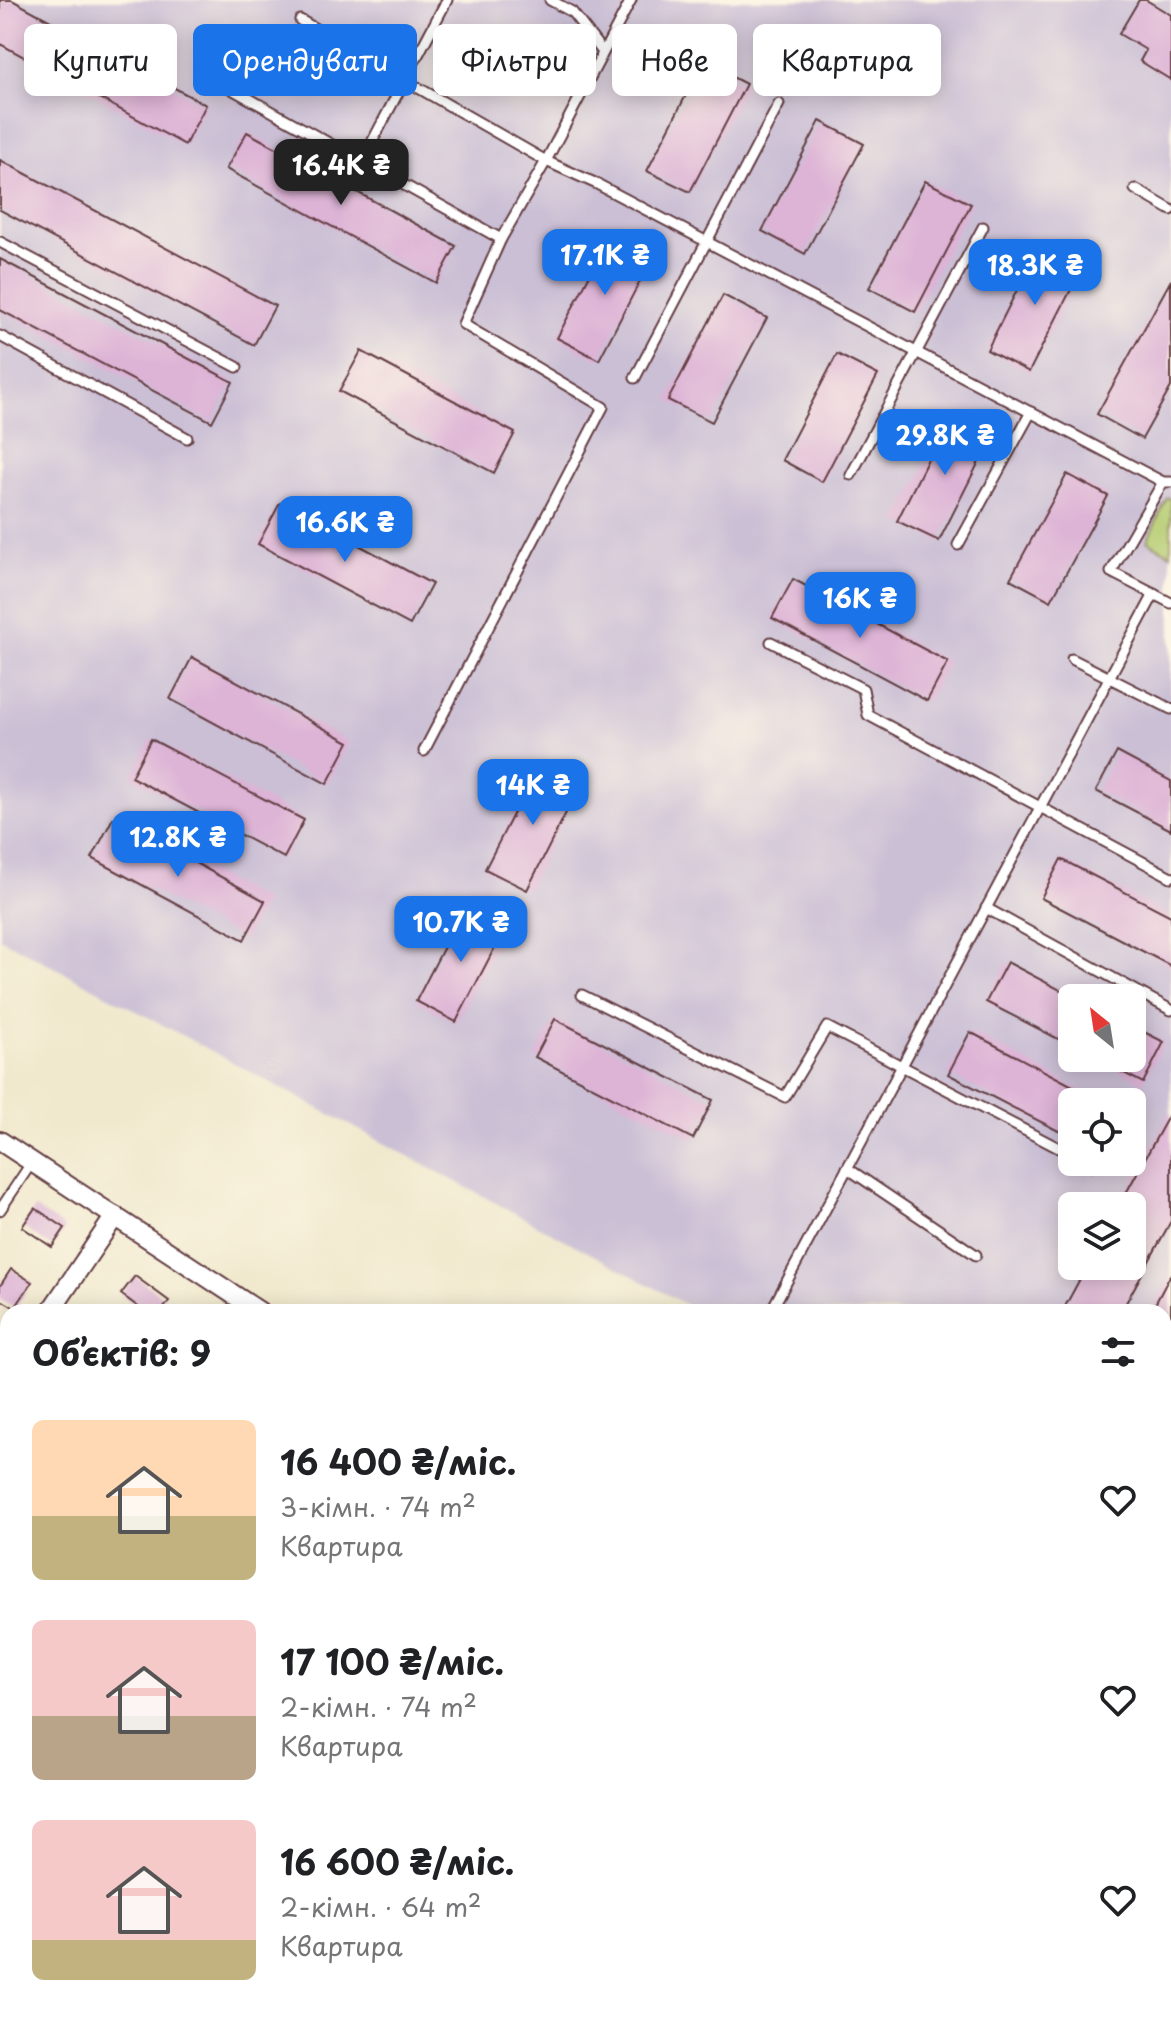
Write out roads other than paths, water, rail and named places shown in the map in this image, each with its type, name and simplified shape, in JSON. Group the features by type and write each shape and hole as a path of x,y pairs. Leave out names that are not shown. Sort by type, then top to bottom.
{"street":[{"path":"0,1141 248,1304"},
{"path":"55,1304 115,1216"}],"lane":[{"path":"417,56 447,0"},
{"path":"550,0 572,12 602,51"},
{"path":"424,751 603,407 463,324 501,239 631,0"},
{"path":"300,20 307,24"},
{"path":"417,86 546,161 597,184 1167,482 1111,572 1171,603"},
{"path":"244,96 501,239"},
{"path":"362,161 396,96"},
{"path":"635,378 779,104"},
{"path":"1135,189 1171,210"},
{"path":"851,475 983,227"},
{"path":"0,242 237,367"},
{"path":"0,336 187,438"},
{"path":"958,545 1031,412"},
{"path":"775,1304 1154,594"},
{"path":"771,642 863,689 868,715 1171,877"},
{"path":"1072,659 1171,709"},
{"path":"986,908 1171,1010"},
{"path":"582,995 785,1097 827,1027 1058,1148"},
{"path":"0,1210 32,1162"},
{"path":"847,1168 976,1255"}]}
